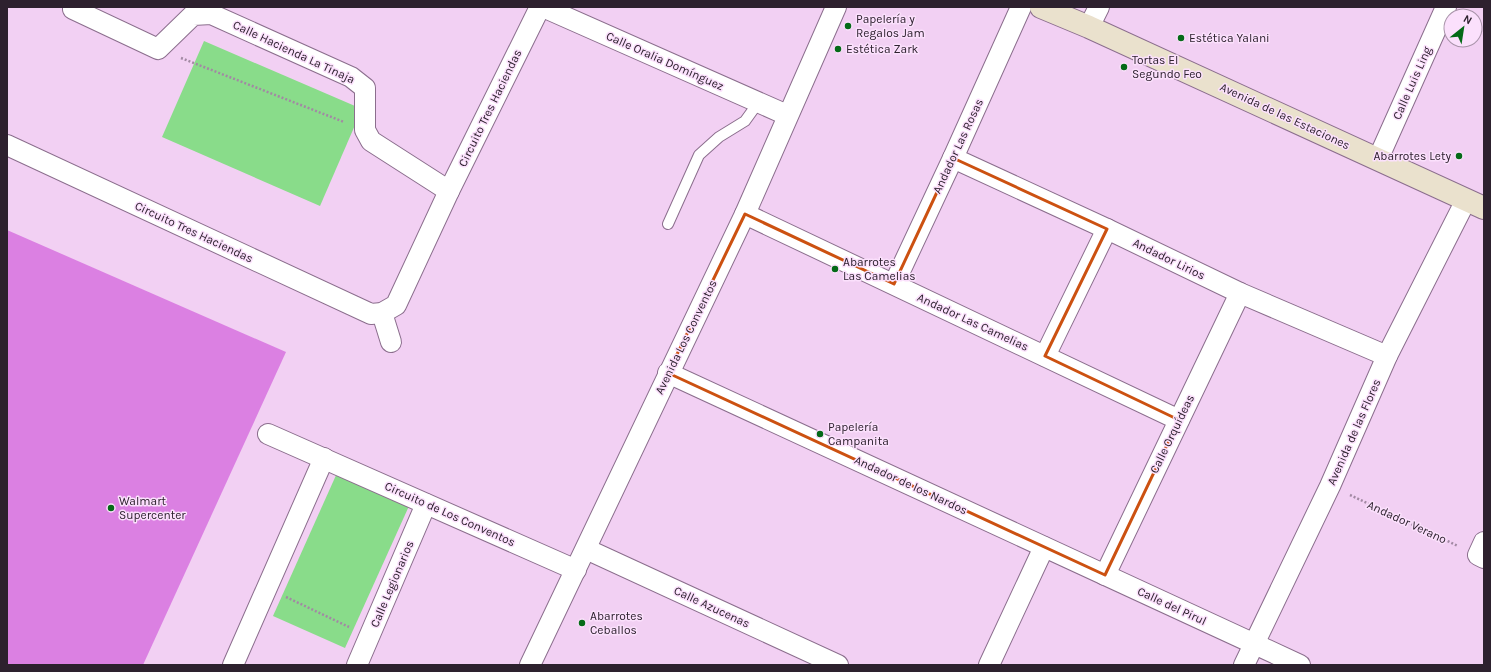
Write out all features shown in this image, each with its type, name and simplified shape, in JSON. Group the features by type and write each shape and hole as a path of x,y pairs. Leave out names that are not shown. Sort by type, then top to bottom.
{"street":[{"name":"Calle Oralia Domínguez","path":"542,7 787,116"},
{"name":"Circuito Tres Haciendas","path":"7,145 371,314 382,313 396,305 449,191 542,7"},
{"name":"Avenida Los Conventos","path":"530,665 745,214 836,7"},
{"name":"Andador Las Rosas","path":"894,284 1021,7"},
{"name":"Avenida de las Estaciones","path":"1041,7 1089,27 1378,158 1475,204"},
{"path":"1089,27 1099,7"},
{"name":"Calle Luis Ling","path":"1378,158 1446,7"},
{"path":"72,8 158,49"},
{"name":"Calle Hacienda La Tinaja","path":"158,49 193,15 211,14 351,77 365,88 364,130"},
{"path":"364,130 371,141 449,191"},
{"name":"Andador Lirios","path":"953,158 1107,229 1240,294 1387,356"},
{"name":"Avenida de las Flores","path":"1244,665 1330,486 1387,356 1475,204"},
{"name":"Andador Las Camelias","path":"745,214 1179,420"},
{"path":"1045,356 1107,229"},
{"name":"Calle Orquídeas","path":"1104,575 1240,294"},
{"path":"382,313 392,342"},
{"name":"Andador de los Nardos","path":"668,373 1044,547"},
{"name":"Circuito de Los Conventos","path":"268,434 576,570"},
{"path":"233,665 324,458"},
{"name":"Calle Legionarios","path":"357,665 426,504"},
{"path":"989,665 1044,547"},
{"name":"Calle del Pirul","path":"1044,547 1300,665"},
{"name":"Calle Azucenas","path":"586,549 838,665"}],"lane":[{"path":"668,224 699,155 719,137 745,121 758,103"}],"path":[{"path":"158,49 364,130"},
{"name":"Andador Verano","path":"1330,486 1482,552"},
{"path":"267,588 369,637"}],"highlighted area":[{"path":"953,158 1107,229 1045,356 1179,420 1105,575 668,373 745,214 894,284"}],"green space":[{"path":"204,41 362,109 320,206 162,137"},
{"path":"337,473 409,506 345,648 273,616"}],"building":[{"name":"Walmart Supercenter","path":"7,230 286,352 143,665 7,665"}],"place":[{"name":"Papelería y Regalos Jam","path":"848,26"},
{"name":"Estética Yalani","path":"1181,38"},
{"name":"Estética Zark","path":"838,49"},
{"name":"Tortas El Segundo Feo","path":"1124,67"},
{"name":"Abarrotes Lety","path":"1459,156"},
{"name":"Abarrotes Las Camelias","path":"835,269"},
{"name":"Papelería Campanita","path":"820,434"},
{"name":"Walmart Supercenter","path":"111,508"},
{"name":"Abarrotes Ceballos","path":"582,623"}]}
